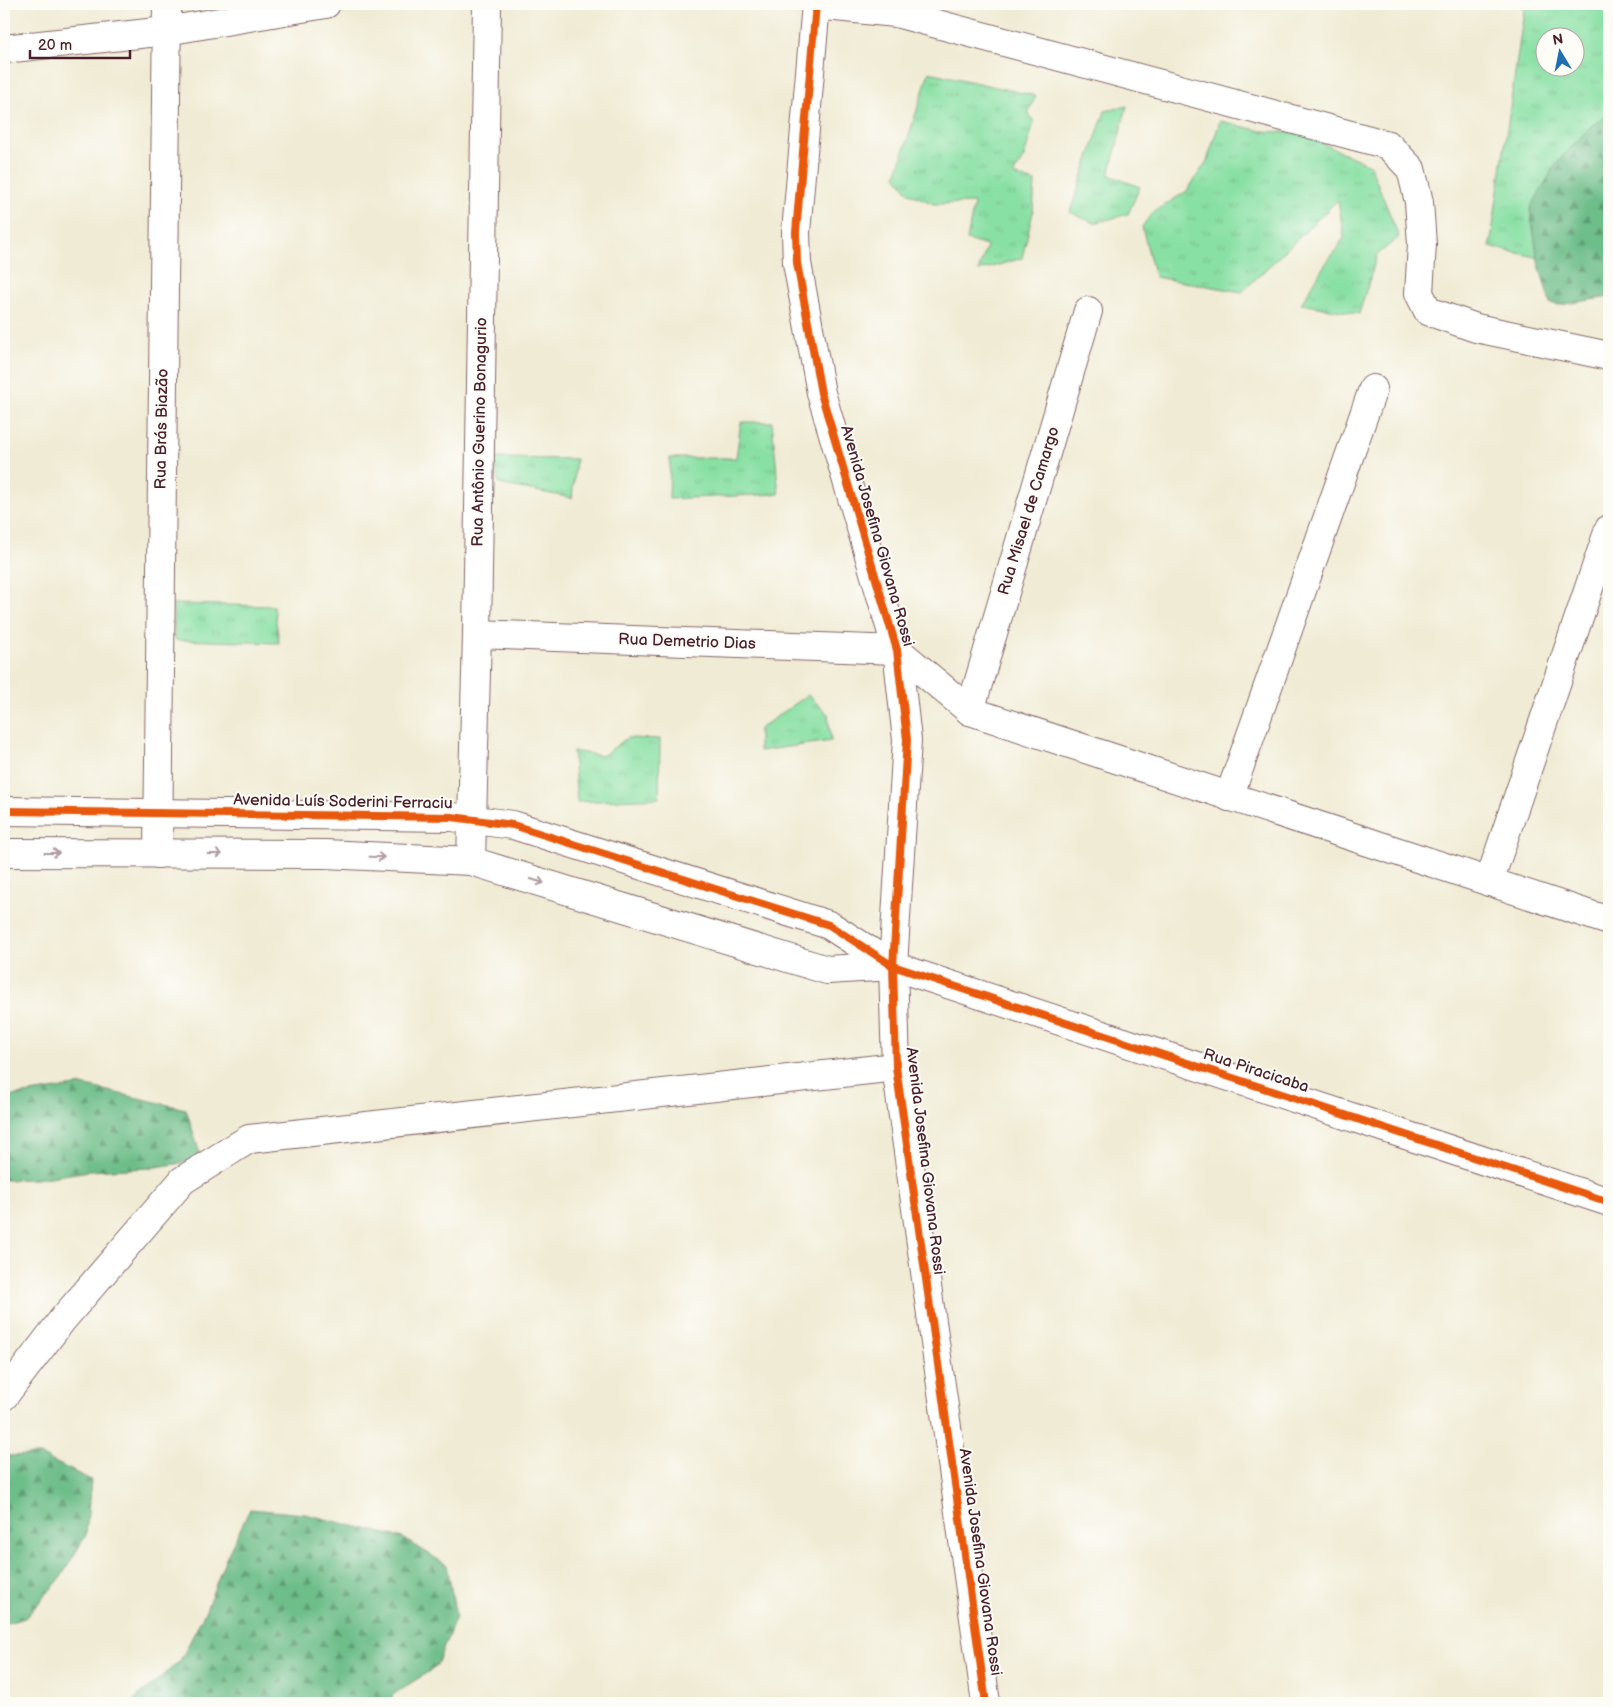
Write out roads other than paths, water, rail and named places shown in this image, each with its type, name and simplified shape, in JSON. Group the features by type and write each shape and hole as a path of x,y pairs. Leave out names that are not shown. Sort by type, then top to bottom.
{"street":[{"name":"Rua Brás Biazão","path":"158,854 167,4"},
{"path":"4,49 166,31 326,4"},
{"name":"Rua Antônio Guerino Bonagurio","path":"471,861 477,634 487,4"},
{"path":"816,4 896,13 1388,146 1411,169 1419,202 1422,244 1420,293 1428,311 1476,328 1609,356"},
{"name":"Avenida Josefina Giovana Rossi","path":"816,4 796,232 797,263 821,394 897,650 907,740 893,966 896,1066 986,1703"},
{"name":"Rua Misael de Camargo","path":"970,711 1088,311"},
{"path":"1229,797 1373,389"},
{"path":"1489,882 1609,529"},
{"name":"Rua Demetrio Dias","path":"477,634 897,650"},
{"path":"897,650 970,711 1609,922"},
{"name":"Avenida Luís Soderini Ferraciu","path":"4,811 452,817 513,825 829,925 893,966"},
{"path":"4,853 324,854 471,861 827,970 893,966"},
{"name":"Rua Piracicaba","path":"893,966 1609,1202"},
{"path":"4,1396 63,1318 183,1180 249,1139 896,1066"}]}
